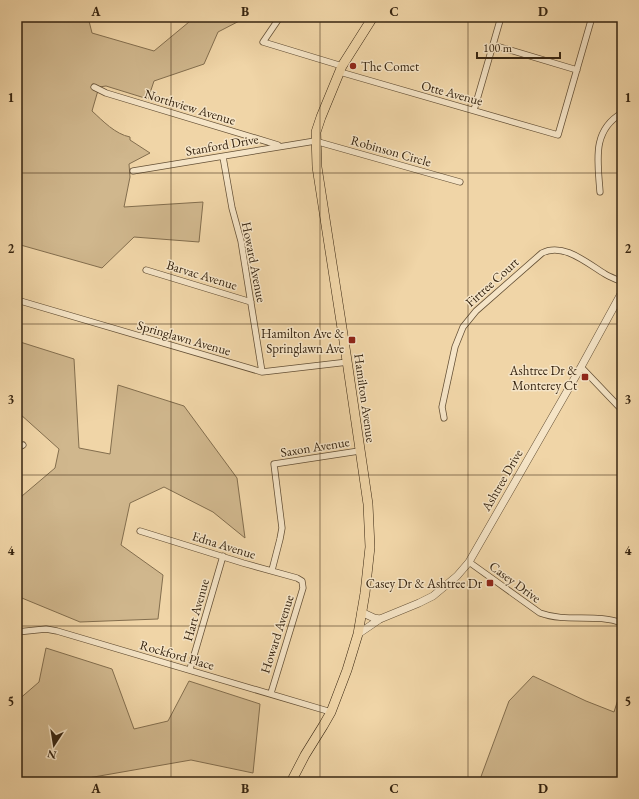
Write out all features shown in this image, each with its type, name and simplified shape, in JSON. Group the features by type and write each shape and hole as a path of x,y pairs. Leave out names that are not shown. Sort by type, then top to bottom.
{"main road":[{"name":"Hamilton Avenue","path":"292,782 305,755 331,712 342,684 358,634 367,578 370,547 368,504 359,451 348,362 317,167 316,132 341,69 374,17"}],"street":[{"name":"Otte Avenue","path":"280,17 263,42 414,94 558,135 577,70"},
{"path":"474,110 501,17"},
{"path":"493,45 577,70 592,17"},
{"name":"Northview Avenue","path":"94,87 114,95 280,146"},
{"path":"600,192 598,156 601,135 607,125 615,117 622,113"},
{"name":"Stanford Drive","path":"133,171 316,141"},
{"name":"Robinson Circle","path":"316,141 460,182"},
{"name":"Howard Avenue","path":"223,157 232,208 241,242 262,372"},
{"name":"Firtree Court","path":"444,418 442,407 455,347 463,327 476,310 542,253 551,249 565,251 610,277 622,282"},
{"name":"Barvac Avenue","path":"146,270 251,302"},
{"name":"Ashtree Drive","path":"358,634 380,619 433,596 457,576 469,562 581,367 622,292"},
{"name":"Springlawn Avenue","path":"17,300 262,372 348,362"},
{"path":"581,367 622,410"},
{"path":"17,448 23,445"},
{"name":"Saxon Avenue","path":"272,570 282,528 274,464 359,451"},
{"name":"Edna Avenue","path":"140,531 272,570 302,581"},
{"name":"Hart Avenue","path":"190,669 223,556"},
{"name":"Casey Drive","path":"469,562 540,613 558,617 602,618 622,622"},
{"name":"Howard Avenue","path":"271,693 303,588 302,581"},
{"path":"361,612 380,619"},
{"name":"Rockford Place","path":"17,632 46,629 57,631 190,669 331,712"}],"shaded area":[{"path":"17,17 88,17 92,33 154,51 195,17 247,17 218,32 204,64 154,81 148,99 106,86 99,87 92,111 114,130 130,137 130,140 150,153 129,164 130,177 124,207 203,202 199,242 134,237 102,268 17,244"},
{"path":"17,341 74,359 79,448 110,454 118,385 184,406 237,478 245,538 213,512 164,487 130,503 121,545 163,575 158,619 80,622 17,596 17,506 22,496 55,468 59,449 17,413"},
{"path":"46,648 112,669 134,729 168,721 189,681 260,704 253,773 191,760 65,782 17,782 17,701 39,682"},
{"path":"533,676 586,701 614,712 622,687 622,782 479,782 509,701"}],"place":[{"name":"The Comet","path":"353,66"},
{"name":"Hamilton Ave & Springlawn Ave","path":"352,340"},
{"name":"Ashtree Dr & Monterey Ct","path":"585,377"},
{"name":"Casey Dr & Ashtree Dr","path":"490,583"}]}
